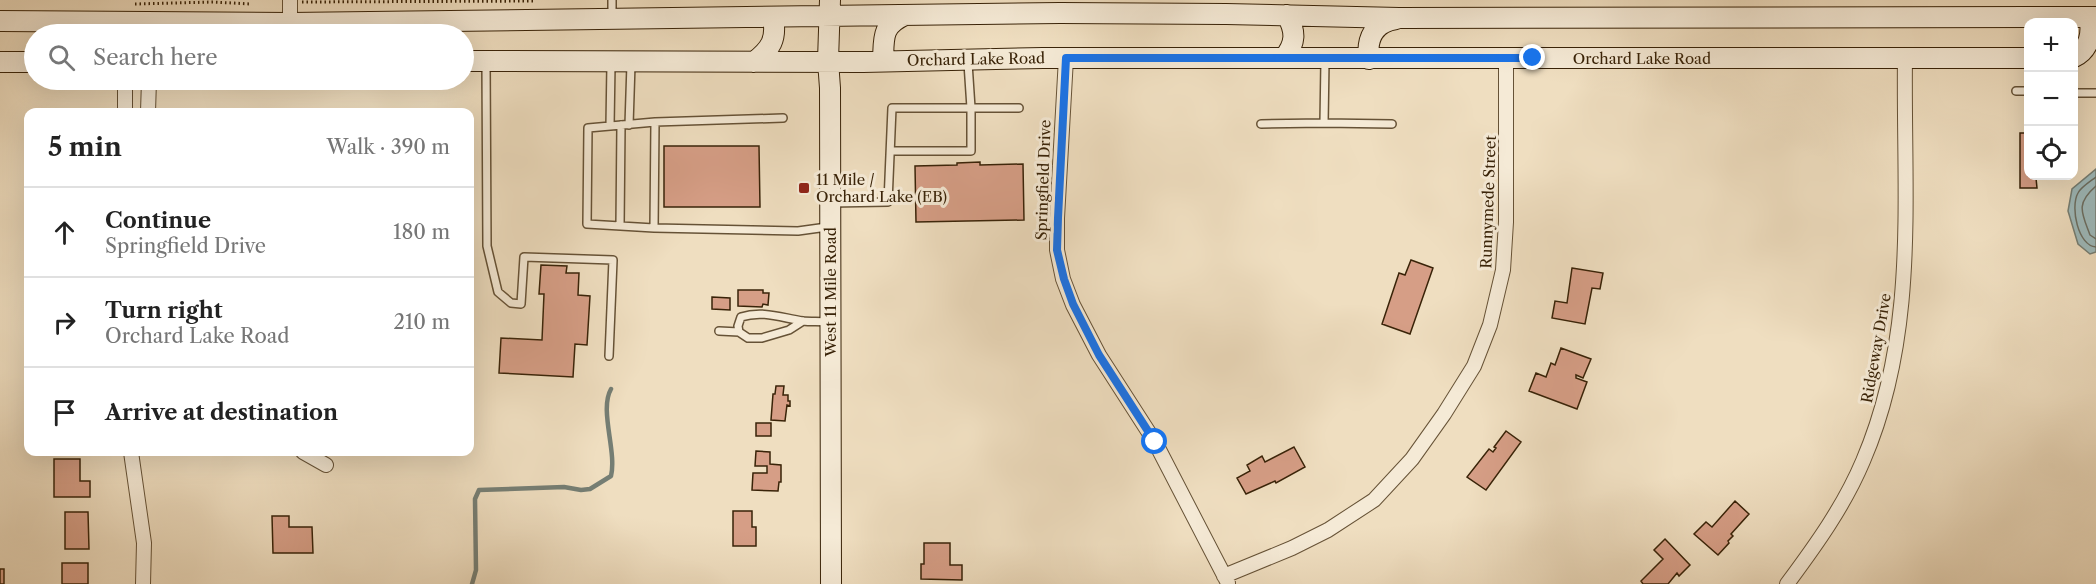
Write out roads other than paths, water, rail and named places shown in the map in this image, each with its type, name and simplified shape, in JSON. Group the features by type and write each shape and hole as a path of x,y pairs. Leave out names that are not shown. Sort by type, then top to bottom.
{"main road":[{"path":"410,24 447,19 612,10 773,18 831,7 905,15 1287,8 1399,18 2093,17 2088,42 2084,50 2078,54"},
{"name":"West 11 Mile Road","path":"831,7 828,61 831,584"},
{"path":"1284,58 1295,36 1287,8"},
{"path":"0,21 291,15 364,24"},
{"path":"883,61 884,34 888,26 905,15"},
{"path":"754,62 766,53 773,42 775,29 773,18"},
{"path":"1369,59 1368,47 1371,36 1378,26 1388,20 1399,18"},
{"path":"439,24 447,19"},
{"name":"Orchard Lake Road","path":"474,61 754,62 1066,58 2024,58"},
{"path":"2078,58 2096,58"},
{"path":"0,62 24,62"}],"street":[{"name":"Ridgeway Drive","path":"1787,584 1839,509 1863,461 1881,411 1896,350 1903,294 1905,232 1905,57"},
{"name":"Springfield Drive","path":"1066,58 1057,250 1064,279 1073,304 1099,355 1155,442 1227,580"},
{"name":"Runnymede Street","path":"1227,580 1328,530 1374,500 1412,459 1474,366 1490,325 1503,270 1507,210 1506,58"},
{"path":"124,90 124,108"},
{"path":"148,108 149,90"},
{"path":"132,456 144,543 143,584"},
{"path":"310,456 326,465"}],"lane":[{"path":"1324,123 1325,58"},
{"path":"486,60 487,246 498,292 511,303 521,304 524,257 613,260 609,356"},
{"path":"891,151 972,151 967,60"},
{"path":"610,126 611,62"},
{"path":"620,226 631,62"},
{"path":"2016,91 2024,91"},
{"path":"2078,93 2096,93"},
{"path":"830,203 888,202 892,108 1019,108"},
{"path":"783,118 655,122 588,128 587,224 798,231 830,227"},
{"path":"654,228 655,122"},
{"path":"1261,124 1392,124"},
{"path":"739,332 741,317 749,315 762,314 803,321 830,322"},
{"path":"719,331 739,332 748,338 762,338 789,330 803,321"}],"water":[{"path":"2096,169 2096,252 2090,254 2078,244 2068,211 2072,189"}],"waterway":[{"path":"472,584 476,570 475,499 479,490 564,487 581,490 590,489 611,476 612,455 607,419 611,389"}],"place":[{"name":"11 Mile / Orchard Lake (EB)","path":"804,188"}]}
